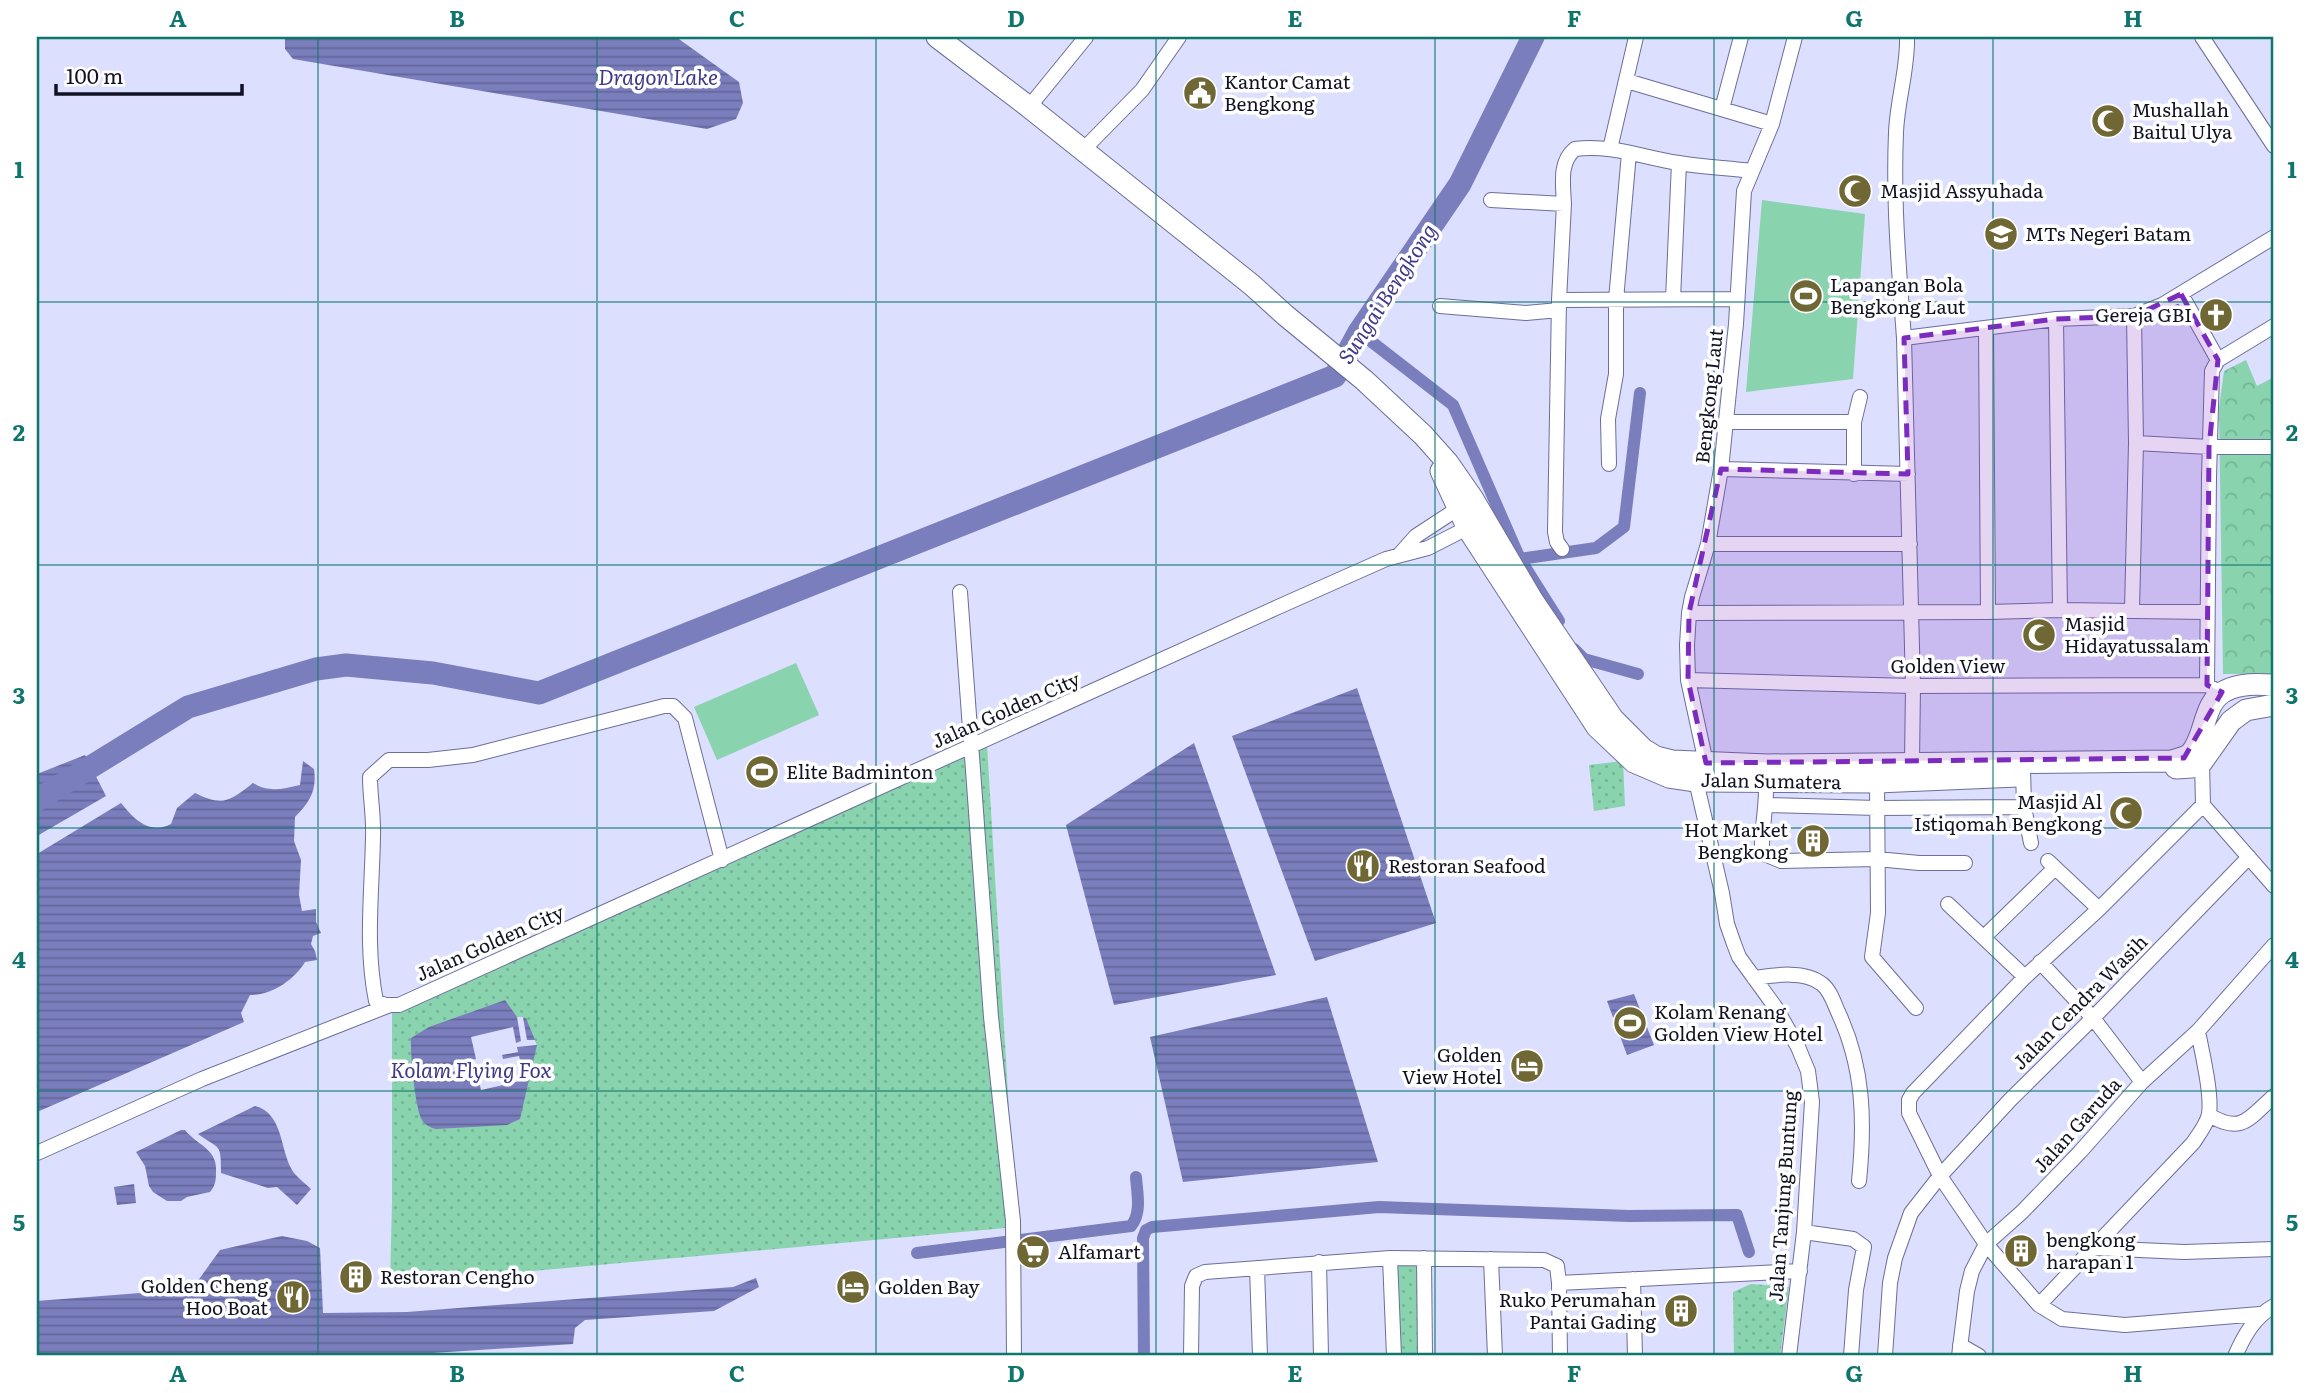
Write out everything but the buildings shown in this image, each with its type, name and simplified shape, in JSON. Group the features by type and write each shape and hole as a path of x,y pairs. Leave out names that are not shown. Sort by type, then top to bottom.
{"main road":[{"name":"Jalan Sumatera","path":"937,37 1252,285 1364,380 1423,435 1597,727 1634,762 1669,777 1701,772 1912,762 2023,769 2192,767 2202,762"},
{"path":"2215,689 2274,685"},
{"name":"Jalan Sumatera","path":"1701,772 1766,782 1877,782 2023,769 2171,761 2184,758 2191,752 2211,706 2215,689"},
{"path":"2202,762 2231,720 2246,710 2274,705"}],"street":[{"path":"1029,107 1086,37"},
{"path":"1083,150 1142,90 1179,37"},
{"path":"1610,149 1636,37"},
{"path":"1722,109 1741,37"},
{"name":"Bengkong Laut","path":"1722,894 1688,680 1689,613 1709,544 1721,469 1727,422 1744,191 1772,124 1795,37"},
{"path":"1907,37 1907,56 1895,134 1895,215 1908,474 1912,762"},
{"path":"2202,37 2274,146"},
{"path":"1627,81 1772,124"},
{"path":"1562,549 1555,532 1559,305 1565,160 1575,149 1587,147 1678,163 1751,171"},
{"path":"1609,464 1608,419 1616,374 1616,300 1629,153"},
{"path":"1673,299 1678,163"},
{"path":"1491,200 1564,204"},
{"path":"1903,338 2056,319 2134,316 2162,305 2274,237"},
{"path":"2181,294 2218,360"},
{"path":"1440,306 1526,313 1559,305 1616,300 1737,299"},
{"path":"2132,610 2136,443 2134,316"},
{"path":"2056,319 2060,610"},
{"path":"2215,689 2207,612 2209,447 2213,371 2218,360 2274,326"},
{"path":"1986,328 1988,612"},
{"path":"1854,474 1854,422 1860,397"},
{"path":"1727,422 1854,422"},
{"path":"2136,443 2274,447"},
{"path":"1721,469 1908,474"},
{"name":"Jalan Golden City","path":"37,1153 202,1079 394,1005 1400,554 1428,548 1471,513"},
{"name":"Jalan Golden City","path":"1400,554 1416,536 1471,513"},
{"path":"1709,544 1910,544"},
{"path":"960,592 991,1017 1013,1233 1014,1356"},
{"path":"1689,613 2060,610 2207,612"},
{"name":"Golden View","path":"1688,680 1913,686 2215,689"},
{"path":"394,1005 376,1001 371,975 373,832 370,777 389,760 428,760 473,755 664,706 673,706 685,718 722,860"},
{"path":"2202,762 2203,805 2274,886"},
{"path":"2023,769 2024,807 2031,843"},
{"path":"1766,782 1767,805 1762,853 1767,857 1781,861 1877,859 1965,863"},
{"path":"1877,782 1878,913 1872,957 1916,1008"},
{"path":"1767,805 1877,808 2024,807"},
{"path":"2203,805 2099,909 2025,977 1909,1100 1909,1113 1940,1176 1986,1244 2039,1304 2062,1319 2125,1325 2260,1314"},
{"name":"Jalan Cendra Wasih","path":"1885,1356 1890,1283 1895,1258 1911,1213 1940,1176 2010,1100 2094,1018 2249,857"},
{"path":"1984,937 2051,865 2099,909"},
{"name":"Jalan Tanjung Buntung","path":"1722,894 1727,924 1734,944 1776,1008 1808,1071 1812,1101 1804,1232 1788,1356"},
{"path":"1948,904 2025,977"},
{"name":"Jalan Garuda","path":"1959,1351 1972,1271 1986,1244 2061,1172 2142,1082 2198,1031 2274,945"},
{"path":"2040,962 2094,1018 2142,1082"},
{"path":"1754,978 1776,975 1812,979 1823,985 1838,1010 1847,1030 1858,1074 1864,1115 1859,1181"},
{"path":"2039,1304 2193,1143 2209,1115 2198,1031"},
{"path":"2209,1115 2226,1125 2240,1124 2274,1096"},
{"path":"1804,1232 1853,1239 1864,1247 1856,1290 1851,1356"},
{"path":"2095,1248 2184,1252 2274,1249"},
{"path":"1390,1258 1394,1356"},
{"path":"1424,1258 1425,1356"},
{"path":"1191,1356 1192,1286 1196,1276 1206,1272 1319,1262 1424,1258 1550,1261 1557,1266 1560,1356"},
{"path":"1491,1259 1495,1356"},
{"path":"1319,1262 1321,1356"},
{"path":"1257,1268 1260,1356"},
{"path":"1559,1283 1800,1270"},
{"path":"1633,1279 1635,1356"},
{"path":"2235,1356 2244,1336 2260,1314 2274,1306"},
{"path":"1959,1351 1979,1356"}],"highlighted area":[{"path":"2181,294 2218,360 2209,447 2207,685 2222,692 2184,758 1706,763 1688,680 1689,613 1721,469 1908,474 1904,338 2056,319 2134,316"}],"green space":[{"name":"Lapangan Bola Bengkong Laut","path":"1762,200 1865,214 1853,379 1746,392"},
{"path":"2246,360 2257,386 2274,377 2274,674 2223,674 2219,408 2224,371"},
{"path":"796,663 819,715 717,760 694,707"},
{"path":"987,744 1016,1227 390,1284 392,1012"},
{"path":"1623,761 1625,806 1594,811 1589,765"},
{"path":"1396,1256 1416,1256 1419,1356 1400,1356"},
{"path":"1751,1284 1789,1287 1780,1356 1734,1356 1733,1292"}],"water":[{"name":"Dragon Lake","path":"285,37 676,37 739,82 743,103 736,119 707,129 293,59 285,49"},
{"path":"1357,688 1436,923 1315,961 1232,736"},
{"path":"1194,743 1276,975 1114,1005 1066,825"},
{"path":"85,755 106,796 37,836 37,774"},
{"path":"303,761 314,769 314,783 308,801 295,817 294,841 301,860 299,895 302,911 316,909 316,922 321,933 313,936 311,944 317,960 305,962 289,980 274,989 250,995 241,1013 244,1022 37,1112 37,854 121,803 143,824 156,828 171,824 177,808 195,793 220,801 232,798 253,783 270,789 300,785"},
{"name":"Kolam Renang Golden View Hotel","path":"1634,994 1654,1045 1627,1055 1607,1001"},
{"path":"1327,997 1378,1162 1183,1182 1150,1037"},
{"name":"Kolam Flying Fox","path":"505,1000 517,1017 526,1018 537,1045 520,1119 507,1125 436,1129 428,1126 419,1114 417,1104 411,1038 429,1027"},
{"path":"255,1106 272,1117 289,1164 294,1173 311,1189 297,1205 277,1187 268,1188 221,1173 220,1151 198,1134"},
{"path":"185,1130 210,1152 215,1163 215,1182 210,1192 181,1201 167,1201 149,1186 145,1166 136,1152"},
{"path":"134,1184 136,1203 117,1205 114,1187"},
{"path":"282,1236 307,1241 320,1248 323,1313 407,1312 733,1287 756,1278 759,1287 714,1311 585,1320 575,1328 573,1344 386,1356 37,1356 37,1301 192,1289 220,1250"}],"pier":[{"path":"517,1017 523,1017 527,1040 535,1040 537,1045 517,1047 518,1052 502,1055 503,1059 519,1056 525,1080 481,1090 476,1067 437,1075 436,1069 476,1059 471,1037 513,1027 516,1043 521,1041"}],"waterway":[{"name":"Sungai Bengkong","path":"37,800 188,707 316,669 346,665 433,673 539,693 1335,376 1359,332 1460,184 1533,37"},
{"name":"Sungai Bengkong","path":"1359,332 1453,405 1520,559 1596,548 1624,527 1640,393"},
{"path":"1520,559 1559,621"},
{"path":"1574,649 1584,659 1638,674"},
{"path":"917,1253 1131,1226 1138,1209 1136,1177"},
{"path":"1144,1356 1143,1238 1146,1230 1152,1227 1379,1207 1629,1216 1737,1215 1749,1252"}],"place":[{"name":"Kantor Camat Bengkong","path":"1200,93"},
{"name":"Mushallah Baitul Ulya","path":"2108,121"},
{"name":"Masjid Assyuhada","path":"1855,191"},
{"name":"MTs Negeri Batam","path":"2001,234"},
{"name":"Lapangan Bola Bengkong Laut","path":"1806,296"},
{"name":"Gereja GBI","path":"2216,315"},
{"name":"Masjid Hidayatussalam","path":"2039,635"},
{"name":"Elite Badminton","path":"762,772"},
{"name":"Masjid Al Istiqomah Bengkong","path":"2126,813"},
{"name":"Hot Market Bengkong","path":"1813,841"},
{"name":"Restoran Seafood","path":"1363,866"},
{"name":"Kolam Renang Golden View Hotel","path":"1630,1023"},
{"name":"Golden View Hotel","path":"1527,1066"},
{"name":"bengkong harapan 1","path":"2021,1251"},
{"name":"Alfamart","path":"1033,1252"},
{"name":"Restoran Cengho","path":"356,1277"},
{"name":"Golden Bay","path":"853,1287"},
{"name":"Golden Cheng Hoo Boat","path":"293,1297"},
{"name":"Ruko Perumahan Pantai Gading","path":"1681,1311"}]}
